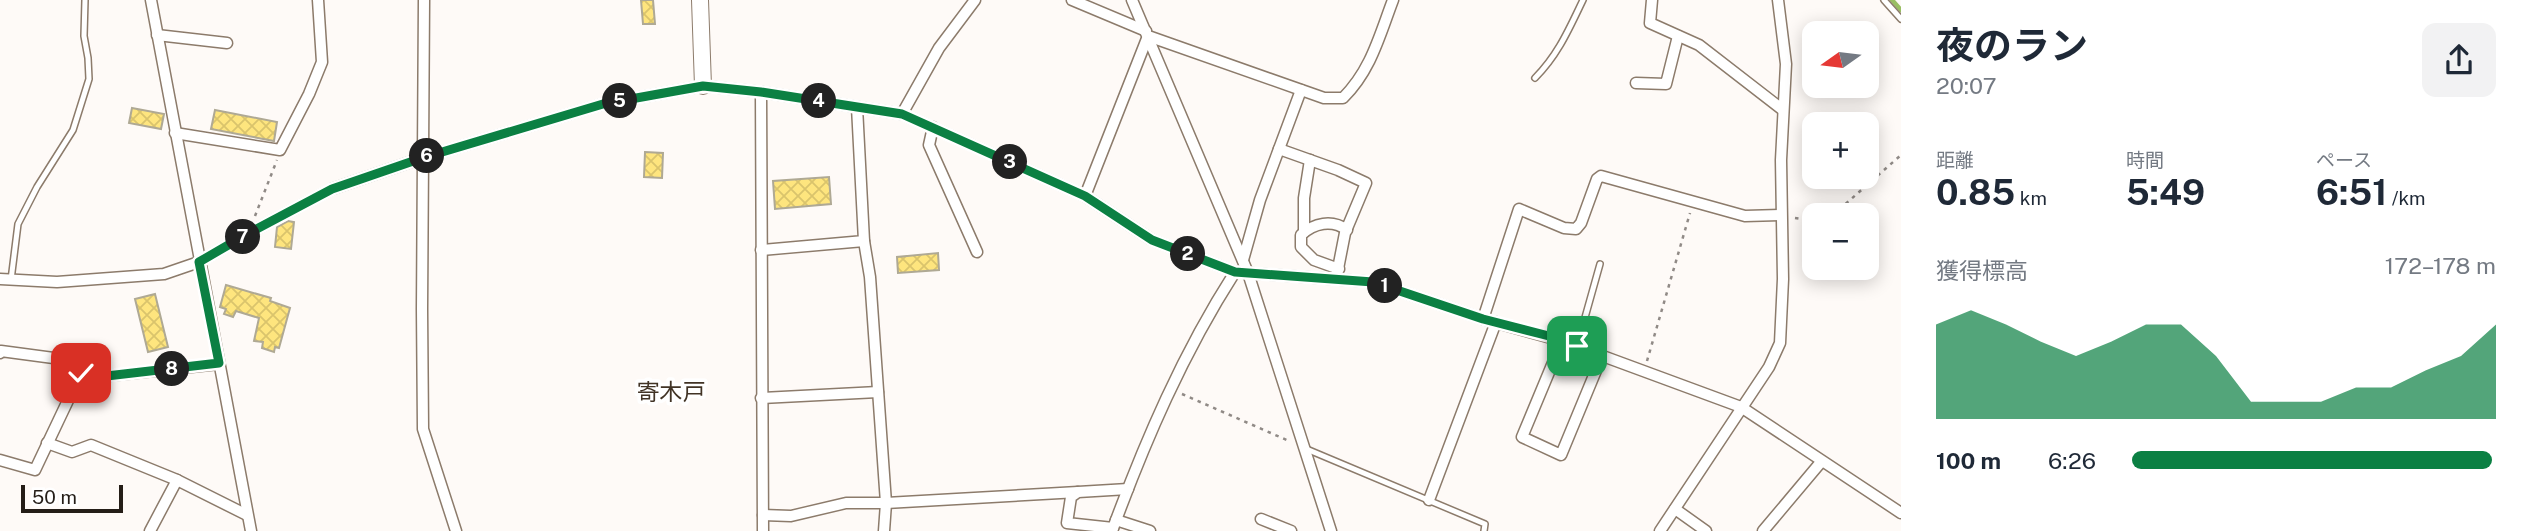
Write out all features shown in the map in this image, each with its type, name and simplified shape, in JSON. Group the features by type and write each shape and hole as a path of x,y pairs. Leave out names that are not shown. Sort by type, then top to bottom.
{"street":[{"path":"151,0 251,531"},
{"path":"175,133 280,150 309,94 321,62 318,0"},
{"path":"424,0 424,429 456,531"},
{"path":"700,0 703,86"},
{"path":"902,114 939,48 974,0"},
{"path":"1072,0 1147,34 1324,98 1342,98 1358,83 1371,59 1393,0"},
{"path":"1132,0 1248,273 1331,531"},
{"path":"1652,0 1650,23 1699,45 1783,110"},
{"path":"1660,531 1769,367 1780,343 1786,64 1778,0"},
{"path":"1085,196 1147,34"},
{"path":"157,35 227,43"},
{"path":"1636,83 1666,84 1678,36"},
{"path":"6,280 57,282 164,274 199,262 332,189 422,158 603,104 703,86 761,92 902,114 1085,196 1152,240 1235,272 1337,274 1373,282 1483,319 1577,346 1741,407 1901,513"},
{"path":"1243,260 1260,200 1301,90"},
{"path":"761,92 763,531"},
{"path":"858,107 864,241 870,277 886,503 884,531"},
{"path":"933,127 929,145 977,252"},
{"path":"1279,149 1366,183 1347,230 1337,274"},
{"path":"1304,232 1304,198 1310,160"},
{"path":"1483,319 1519,209 1564,228 1576,229 1581,223 1597,179 1601,176 1745,216 1781,215"},
{"path":"1337,274 1314,260 1301,247 1301,235 1322,223 1334,223 1347,230"},
{"path":"761,250 864,241"},
{"path":"1114,526 1141,453 1210,310 1235,272"},
{"path":"1429,500 1496,322"},
{"path":"1562,341 1522,437 1561,455 1602,356"},
{"path":"0,354 1,351 76,361 81,373 35,470 0,460"},
{"path":"81,373 98,377 219,363"},
{"path":"761,398 878,392"},
{"path":"47,443 72,452 91,445 177,480 247,515"},
{"path":"1763,531 1821,461"},
{"path":"150,531 177,480"},
{"path":"763,515 791,516 846,503 1128,489"},
{"path":"1077,492 1071,497 1067,523 1150,531"},
{"path":"1675,509 1706,531"},
{"path":"1262,519 1291,531"}],"lane":[{"path":"6,280 18,224 37,187 73,130 89,79 83,36 85,0"},
{"path":"1535,78 1562,45 1583,0"},
{"path":"1884,0 1901,19"},
{"path":"1577,346 1600,264"},
{"path":"1304,448 1485,524 1484,531"}],"path":[{"path":"249,233 280,150"},
{"path":"1847,203 1901,155"},
{"path":"1644,371 1693,203"},
{"path":"1781,215 1802,219"},
{"path":"1172,390 1304,448"}],"building":[{"path":"641,0 653,0 655,24 643,24"},
{"path":"132,108 164,114 161,129 129,123"},
{"path":"215,110 277,122 274,141 211,129"},
{"path":"645,152 663,153 662,178 644,177"},
{"path":"829,177 831,204 775,209 773,181"},
{"path":"288,221 294,222 291,249 275,247 277,227"},
{"path":"938,253 939,270 898,273 897,257"},
{"path":"226,285 271,298 270,301 290,308 279,348 275,347 274,352 262,348 263,342 254,341 259,318 236,311 233,317 224,314 226,309 220,307"},
{"path":"155,294 168,347 148,352 135,299"}],"waterway":[{"path":"1892,0 1901,10"}],"district":[{"name":"寄木戸","path":"671,391"}],"route":[{"path":"81,373 98,377 219,363 199,262 332,189 422,158 603,104 703,86 761,92 902,114 1085,196 1152,240 1235,272 1373,282 1483,319 1577,346"}]}
